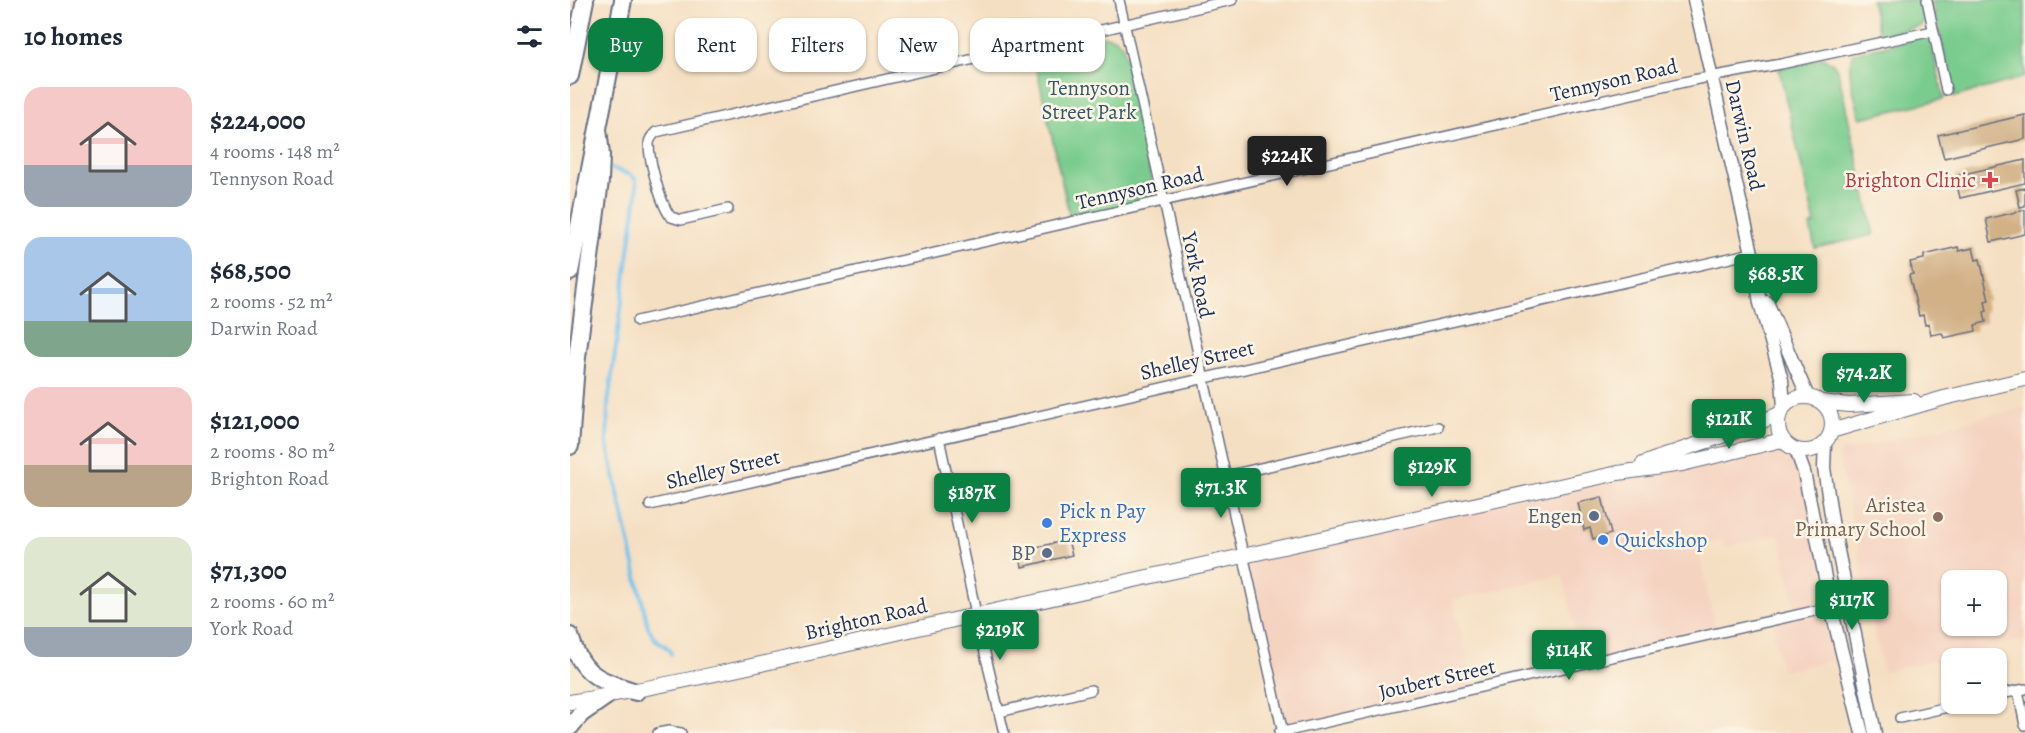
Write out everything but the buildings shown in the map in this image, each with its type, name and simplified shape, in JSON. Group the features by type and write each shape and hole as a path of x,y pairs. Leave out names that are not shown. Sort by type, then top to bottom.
{"highway":[{"path":"570,76 572,55 585,0"},
{"path":"570,272 623,0"},
{"path":"570,446 576,366 600,181 601,155 598,129"},
{"path":"570,636 578,659 590,673 607,683 636,692"},
{"path":"570,727 581,714 607,696"}],"main road":[{"path":"1944,398 1849,405 1814,400 1791,401 1781,410 1778,432 1782,440 1796,450 1812,451 1828,437 1944,398 2025,379"},
{"path":"1814,400 1830,415 1828,437"},
{"name":"Brighton Road","path":"1627,471 1683,448 1751,427 1781,410"},
{"name":"Brighton Road","path":"570,702 636,692 1627,471 1682,464 1782,440"}],"street":[{"name":"York Road","path":"1119,0 1281,733"},
{"path":"728,209 681,220 671,217 665,207 655,174 649,148 651,136 656,132 1232,0"},
{"name":"Darwin Road","path":"1694,0 1752,253 1760,303 1782,380 1781,410"},
{"path":"1927,0 1946,90"},
{"name":"Tennyson Road","path":"637,321 1693,80 1712,78 1933,31"},
{"name":"Shelley Street","path":"650,505 1752,253"},
{"name":"Darwin Road","path":"1757,279 1778,332 1814,400"},
{"path":"1226,476 1438,427"},
{"path":"1828,437 1824,468 1832,521 1875,733"},
{"path":"939,438 976,615 1004,733"},
{"path":"1796,450 1804,472 1831,608 1862,733"},
{"name":"Joubert Street","path":"1281,733 1849,603"},
{"path":"999,712 1090,690"},
{"path":"2021,690 2025,725"},
{"path":"1900,718 1941,709"},
{"path":"658,733 669,731 681,733"}],"shaded area":[{"name":"Aristea Primary School","path":"2025,407 2025,639 1986,648 1941,648 1941,659 1883,672 1838,453"},
{"path":"1782,440 1796,451 1843,658 1782,671 1771,622 1797,616 1779,535 1725,547 1723,539 1697,545 1716,632 1582,662 1563,575 1452,600 1475,687 1283,732 1245,557"}],"green space":[{"path":"1871,0 1921,0 1925,21 1920,26 1879,35"},
{"path":"1932,0 2025,0 2025,77 1954,97"},
{"name":"Tennyson Street Park","path":"1105,36 1116,39 1123,46 1154,192 1151,200 1070,218 1037,72 1105,72"},
{"path":"1922,37 1931,43 1944,99 1860,118 1850,75 1851,59 1854,53"},
{"path":"1823,58 1833,63 1838,71 1874,235 1815,248 1810,226 1815,224 1779,69"}],"waterway":[{"path":"611,168 631,175 636,180 637,193 608,404 607,444 648,627 655,639 669,649 671,654"}],"place":[{"name":"Brighton Clinic","path":"1990,180"},
{"name":"Engen","path":"1594,516"},
{"name":"Aristea Primary School","path":"1938,517"},
{"name":"Pick n Pay Express","path":"1047,523"},
{"name":"Quickshop","path":"1603,540"},
{"name":"BP","path":"1047,553"}]}
